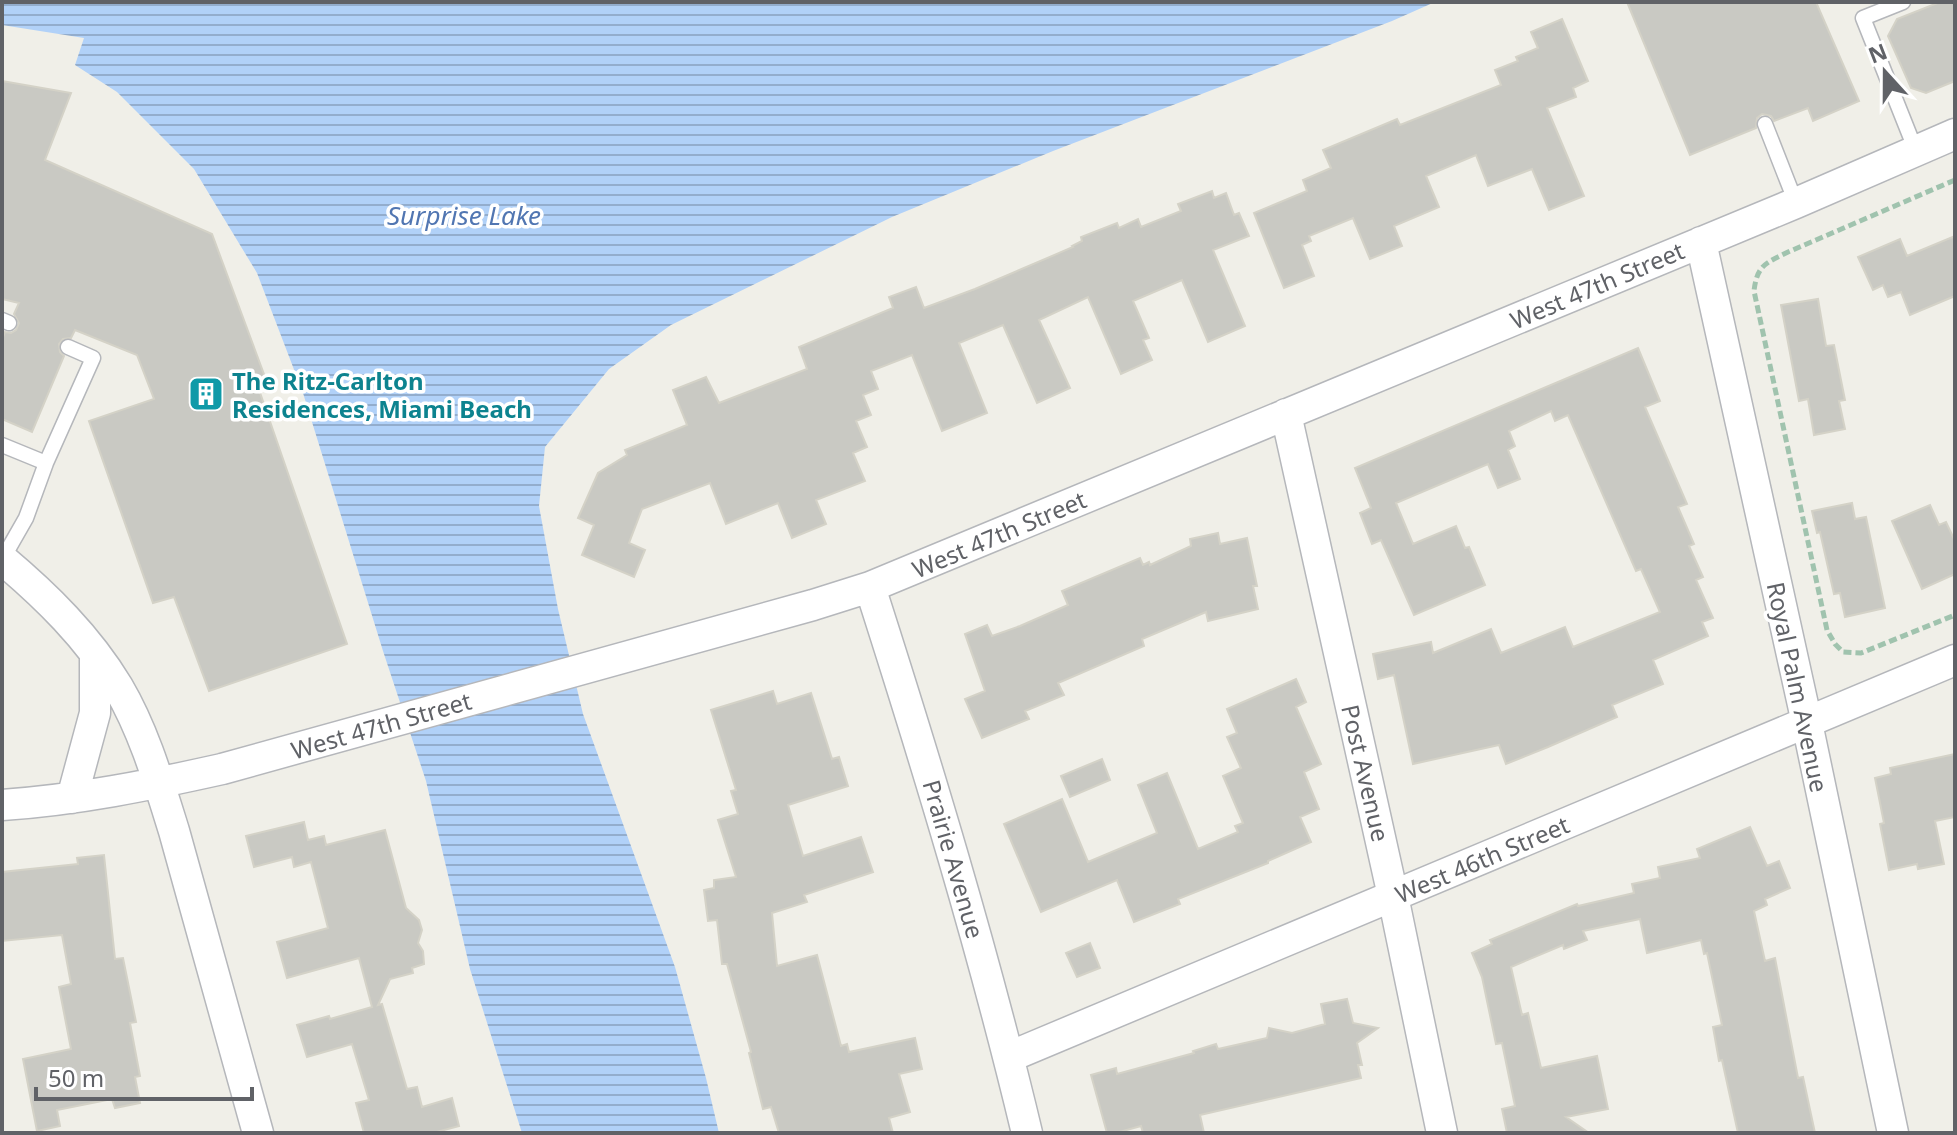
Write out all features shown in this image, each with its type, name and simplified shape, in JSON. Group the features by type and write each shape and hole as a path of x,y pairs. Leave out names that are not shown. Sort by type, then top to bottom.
{"street":[{"name":"West 47th Street","path":"2,805 72,798 222,769 870,587 1796,203 1955,134"},
{"name":"Royal Palm Avenue","path":"1701,242 1893,1133"},
{"name":"Post Avenue","path":"1286,414 1442,1133"},
{"path":"2,559 79,633 124,699 159,783 174,831 249,1131"},
{"name":"Prairie Avenue","path":"870,587 928,770 1009,1057 1027,1133"},
{"path":"72,798 95,713 95,654"},
{"name":"West 46th Street","path":"1009,1057 1955,660"}],"lane":[{"path":"1903,2 1863,18 1916,151"},
{"path":"1765,124 1796,203"},
{"path":"2,559 26,518 46,463 93,358 68,347"},
{"path":"2,445 46,463"}],"path":[{"path":"1955,180 1767,263 1756,275 1754,291 1827,630 1835,644 1843,652 1861,653 1955,615"}],"water":[{"name":"Surprise Lake","path":"2,2 1435,2 892,217 671,325 609,369 545,447 539,506 558,609 583,714 675,967 719,1133 522,1133 470,969 426,781 303,393 257,273 194,169 117,92 75,65 84,38 2,25"}],"building":[{"path":"1627,2 1816,2 1859,101 1813,121 1808,108 1774,121 1771,116 1762,114 1757,118 1756,128 1690,155"},
{"path":"1940,2 1955,2 1955,81 1926,93 1911,88 1888,36 1897,19"},
{"path":"1562,19 1588,81 1573,88 1576,97 1547,108 1584,196 1549,210 1532,169 1488,186 1476,155 1426,176 1439,207 1394,226 1402,246 1370,259 1353,218 1309,236 1311,241 1302,245 1314,276 1284,288 1254,213 1307,191 1303,180 1331,168 1323,150 1397,119 1400,125 1501,85 1495,70 1518,61 1516,57 1538,48 1531,32"},
{"name":"The Ritz-Carlton Residences, Miami Beach","path":"2,81 71,93 45,160 212,234 265,377 256,381 347,644 209,691 174,597 153,603 89,421 154,399 137,355 75,330 71,338 63,339 59,344 64,356 32,432 2,419 2,340 5,332 16,330 19,323 14,314 19,303 2,299"},
{"path":"1212,191 1214,198 1226,193 1234,215 1239,213 1249,236 1213,250 1245,326 1208,342 1182,280 1133,301 1149,338 1143,340 1152,360 1121,374 1088,297 1039,320 1070,388 1037,403 1003,325 959,343 987,413 942,431 912,355 871,371 878,389 863,395 871,415 856,421 867,447 853,453 865,481 816,500 826,524 792,538 778,503 726,524 710,483 642,509 629,543 645,550 634,577 582,555 594,525 578,518 598,473 627,455 625,450 687,425 673,390 706,377 719,403 807,369 799,347 893,308 889,297 916,287 924,308 1073,247 1082,241 1081,237 1117,223 1119,228 1138,219 1141,227 1181,211 1178,204"},
{"path":"1955,236 1955,296 1910,315 1901,292 1888,297 1883,285 1873,290 1858,257 1900,239 1907,256"},
{"path":"1818,299 1826,346 1834,345 1845,400 1839,401 1845,429 1814,435 1808,399 1799,401 1781,305"},
{"path":"1638,348 1660,401 1645,407 1687,504 1678,507 1694,544 1689,546 1703,577 1696,580 1713,618 1702,622 1708,636 1653,660 1663,684 1612,705 1617,717 1548,747 1506,764 1499,745 1413,764 1394,675 1378,679 1373,654 1431,642 1433,653 1491,629 1501,653 1565,627 1573,647 1660,612 1641,569 1636,571 1568,415 1555,421 1551,411 1509,431 1515,446 1508,450 1520,479 1498,488 1488,464 1396,503 1413,544 1456,526 1465,548 1469,547 1485,585 1414,615 1381,540 1372,544 1360,513 1371,508 1355,468"},
{"path":"1852,503 1855,519 1866,517 1885,608 1845,617 1840,593 1834,594 1812,511"},
{"path":"1930,505 1939,525 1946,522 1955,541 1955,574 1922,589 1892,521"},
{"path":"1218,533 1220,544 1247,538 1257,586 1253,586 1258,609 1208,621 1206,612 1142,639 1144,646 1058,683 1064,695 1025,711 1029,719 982,738 965,699 985,691 965,634 987,625 992,636 1020,626 1068,605 1062,591 1140,558 1143,565 1149,562 1150,565 1191,546 1190,539"},
{"path":"1296,679 1306,702 1296,707 1321,764 1304,772 1319,809 1300,817 1311,842 1178,899 1180,904 1134,922 1117,880 1041,912 1004,824 1062,799 1088,862 1157,833 1138,785 1167,773 1198,849 1238,832 1235,826 1243,823 1223,776 1241,768 1227,737 1237,733 1227,709"},
{"path":"773,691 777,704 811,693 832,759 839,757 848,786 788,805 803,856 861,837 873,872 804,895 807,902 772,913 777,966 817,955 841,1046 847,1044 849,1052 915,1038 922,1069 899,1074 910,1112 889,1118 893,1133 779,1133 771,1107 763,1109 727,964 722,964 717,920 708,921 704,890 714,888 714,880 736,877 718,820 738,814 731,791 736,790 711,710"},
{"path":"1955,754 1955,817 1935,821 1944,864 1918,869 1917,864 1889,870 1875,778 1891,774 1890,768"},
{"path":"1102,759 1110,780 1070,797 1061,776"},
{"path":"304,822 308,840 324,836 326,845 385,830 406,908 419,920 422,930 418,943 423,951 424,964 412,968 413,973 390,979 378,1005 382,1004 407,1089 417,1087 422,1107 452,1098 459,1126 433,1133 364,1133 356,1103 369,1100 352,1044 307,1057 297,1025 372,1007 359,958 287,978 277,942 328,928 311,862 294,867 292,857 254,867 246,836"},
{"path":"1750,827 1767,866 1779,861 1790,888 1765,899 1767,905 1754,911 1765,961 1775,958 1798,1078 1803,1077 1815,1133 1738,1133 1713,1027 1722,1025 1707,953 1704,954 1701,940 1647,953 1640,919 1583,931 1587,940 1564,949 1563,945 1511,967 1522,1015 1528,1013 1541,1068 1597,1056 1608,1109 1566,1117 1589,1133 1507,1133 1502,1109 1515,1106 1502,1043 1496,1044 1482,977 1472,953 1492,944 1490,940 1577,904 1634,893 1632,884 1660,878 1658,867 1700,858 1697,849"},
{"path":"104,855 115,959 123,958 136,1022 130,1023 140,1076 135,1077 140,1103 115,1108 112,1099 57,1110 60,1126 37,1131 23,1059 71,1049 59,987 71,984 62,935 2,941 2,872 78,864 77,858"},
{"path":"1090,943 1100,968 1077,977 1066,953"},
{"path":"1347,999 1353,1023 1378,1028 1357,1043 1362,1065 1358,1065 1361,1078 1200,1115 1204,1133 1143,1133 1141,1126 1107,1133 1091,1075 1116,1068 1117,1074 1216,1044 1218,1049 1267,1038 1269,1028 1292,1033 1325,1024 1321,1004"}],"place":[{"name":"The Ritz-Carlton Residences, Miami Beach","path":"206,394"}]}
